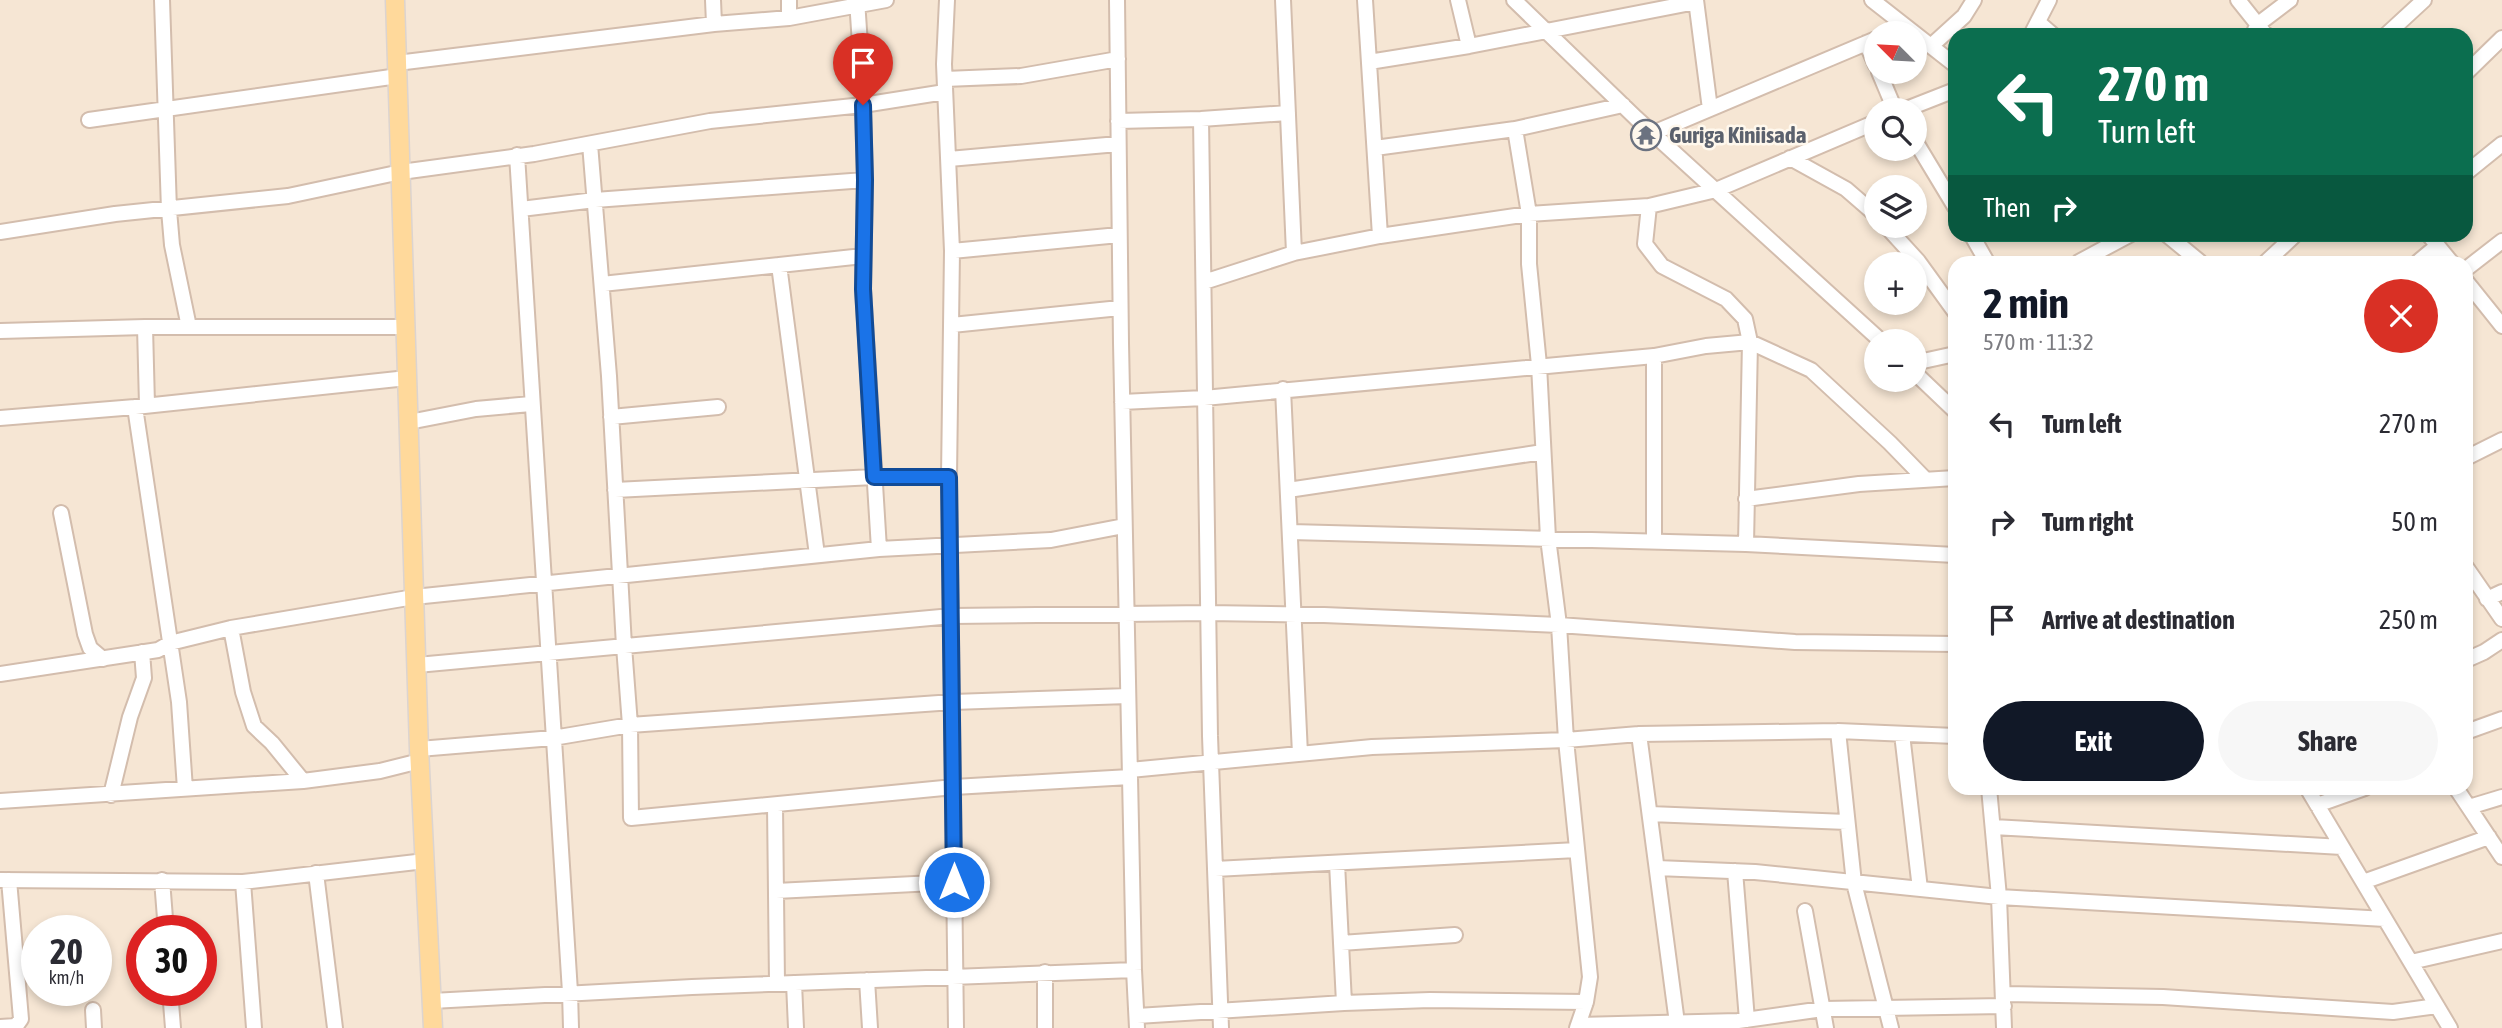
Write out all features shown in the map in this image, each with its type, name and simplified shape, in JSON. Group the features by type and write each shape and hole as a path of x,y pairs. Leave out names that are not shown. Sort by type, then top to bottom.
{"main road":[{"path":"395,0 416,665 433,1028"}],"street":[{"path":"162,0 169,210 172,245 189,327"},
{"path":"713,0 715,24"},
{"path":"789,0 789,18"},
{"path":"89,120 398,70 715,24 789,18 857,3 886,0"},
{"path":"947,0 945,85 952,251 949,477 952,545 956,1028"},
{"path":"1117,0 1124,526 1137,1022 1221,1011 1344,1003 1430,1000 1586,1002"},
{"path":"1283,0 1294,253"},
{"path":"1365,0 1380,236"},
{"path":"1458,0 1469,46"},
{"path":"1514,0 1653,133 1868,329"},
{"path":"1874,0 1900,21"},
{"path":"1951,28 1964,16 1974,0"},
{"path":"2034,28 2049,0"},
{"path":"2238,0 2256,28"},
{"path":"2263,28 2290,0"},
{"path":"2394,28 2424,0"},
{"path":"1369,62 1469,46 1696,1 1710,109"},
{"path":"857,3 865,180 863,256 879,549"},
{"path":"1931,46 1948,31"},
{"path":"2473,66 2502,38"},
{"path":"1927,43 1948,59"},
{"path":"1653,133 1864,44"},
{"path":"0,232 114,214 288,196 401,172 590,144 710,121 863,105 945,85 1021,76 1118,59"},
{"path":"1927,101 1948,93"},
{"path":"1375,148 1515,129 1623,105"},
{"path":"1118,121 1288,113"},
{"path":"1201,119 1211,763 1221,1028"},
{"path":"1204,282 1294,253 1380,236 1529,214 1649,206 1716,190 1864,127"},
{"path":"1515,129 1529,214 1529,264 1539,365 1548,538 1559,625 1566,740 1590,977 1579,1027 1741,1023 1823,1009 2003,1000 2163,997 2393,1012 2437,1006"},
{"path":"590,144 602,284 631,725 631,818 1384,747 1566,740 1639,734 1838,731 1948,736"},
{"path":"949,159 1118,144"},
{"path":"2473,168 2502,145"},
{"path":"517,155 571,1028"},
{"path":"1790,158 1846,189 1864,205"},
{"path":"1927,161 1948,195"},
{"path":"520,209 595,200 865,180"},
{"path":"1649,206 1645,244 1661,267 1726,299 1745,319 1750,342 1746,544"},
{"path":"952,251 1119,235"},
{"path":"1896,238 1918,261 1948,302"},
{"path":"2473,264 2502,241"},
{"path":"2090,256 2116,242"},
{"path":"2176,242 2193,256"},
{"path":"2272,256 2287,242"},
{"path":"2435,242 2446,256"},
{"path":"602,284 863,256"},
{"path":"779,265 817,555"},
{"path":"2473,295 2502,326"},
{"path":"952,326 1120,308"},
{"path":"0,331 145,327 406,327"},
{"path":"145,327 141,406 179,702 185,789"},
{"path":"1122,402 1204,398 1654,356 1706,346 1750,342 1811,370 1926,480"},
{"path":"1654,356 1654,541"},
{"path":"1927,360 1948,356"},
{"path":"0,418 407,378"},
{"path":"1927,384 1948,404"},
{"path":"1283,389 1300,754"},
{"path":"409,422 476,409 531,404"},
{"path":"611,417 718,407"},
{"path":"2473,454 2502,440"},
{"path":"1289,490 1543,452"},
{"path":"615,490 874,477 949,477"},
{"path":"1746,499 1859,484 1948,478"},
{"path":"61,513 85,634 90,648 103,659"},
{"path":"0,674 158,650 170,643 231,628 414,597 879,549 1051,540 1124,526"},
{"path":"1291,532 1746,544 1948,555"},
{"path":"2473,577 2502,619"},
{"path":"2487,598 2502,592"},
{"path":"416,665 952,616 1295,614 1559,625 1795,642 1948,644"},
{"path":"231,628 243,692 254,726 272,743 303,781"},
{"path":"2473,657 2502,640"},
{"path":"111,795 121,764 130,717 144,678 142,652"},
{"path":"0,800 303,781 380,771 420,755 631,725 953,702 1128,696"},
{"path":"2473,729 2502,719"},
{"path":"1838,731 1854,883 1891,1028"},
{"path":"1639,734 1677,1023"},
{"path":"1902,734 1920,889"},
{"path":"1990,795 1999,897 2004,1028"},
{"path":"2311,795 2450,1028"},
{"path":"2317,805 2345,795"},
{"path":"2461,795 2502,857"},
{"path":"2469,807 2502,797"},
{"path":"775,806 777,984"},
{"path":"1650,814 1847,821"},
{"path":"1993,827 2342,847"},
{"path":"2363,882 2489,837"},
{"path":"1215,869 1577,850"},
{"path":"0,1027 16,1026 21,1019 5,880 243,881 425,861"},
{"path":"1337,863 1344,1003"},
{"path":"1657,868 1735,871 1999,897 2385,919"},
{"path":"1735,871 1741,1023"},
{"path":"316,873 335,1028"},
{"path":"162,880 165,915"},
{"path":"243,881 254,1028"},
{"path":"776,891 954,882"},
{"path":"1805,911 1826,1028"},
{"path":"1341,943 1455,935"},
{"path":"2411,962 2502,941"},
{"path":"432,1001 570,992 1134,970"},
{"path":"1045,972 1045,1028"},
{"path":"867,980 870,1028"},
{"path":"794,983 796,1028"},
{"path":"171,1006 173,1028"},
{"path":"93,1010 94,1028"},
{"path":"2393,1012 2394,1028"}],"shaded area":[{"path":"0,0 2502,0 2502,1028 0,1028"}],"place":[{"name":"Guriga Kiniisada","path":"1646,135"}],"route":[{"path":"863,105 863,289 874,477 949,477 952,545 954,882"}]}
